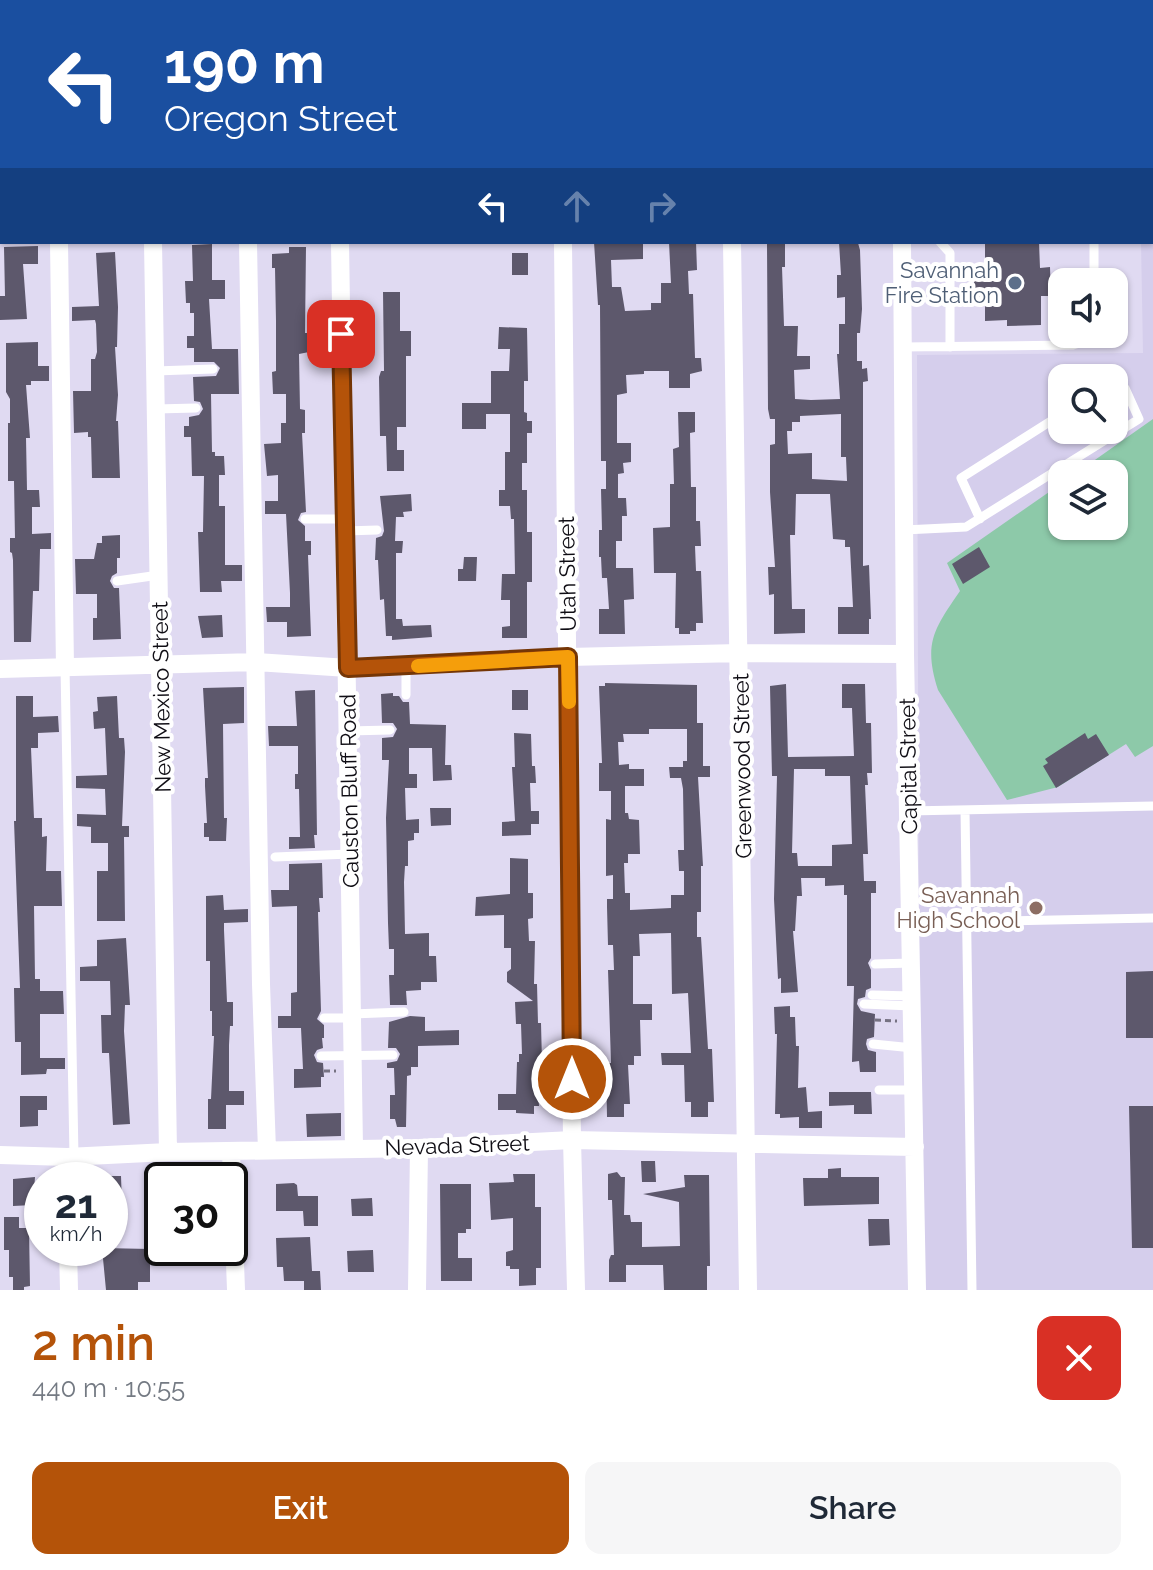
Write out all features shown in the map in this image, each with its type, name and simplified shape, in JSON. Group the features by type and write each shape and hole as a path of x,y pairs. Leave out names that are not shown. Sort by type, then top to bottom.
{"street":[{"path":"59,244 65,667"},
{"name":"New Mexico Street","path":"153,244 168,1152"},
{"path":"248,244 261,984 267,1150"},
{"name":"Causton Bluff Road","path":"340,244 354,1148"},
{"name":"Utah Street","path":"563,244 576,1290"},
{"name":"Greenwood Street","path":"732,244 748,1290"},
{"name":"Capital Street","path":"902,244 905,654 917,1290"},
{"path":"0,669 256,662 348,668 568,657 740,653 905,654"},
{"name":"Nevada Street","path":"0,1155 71,1157 168,1152 419,1148 572,1140 915,1147"},
{"path":"417,1290 419,1148"},
{"path":"231,1151 236,1290"},
{"path":"70,1162 71,1157"},
{"path":"68,1266 69,1290"}],"lane":[{"path":"942,244 950,253 950,347"},
{"path":"1094,244 1094,268"},
{"path":"902,347 1048,345"},
{"path":"155,371 213,369"},
{"path":"1128,395 1139,419 1128,426"},
{"path":"156,409 196,408"},
{"path":"980,519 961,478 1048,423"},
{"path":"904,530 966,527 1099,444"},
{"path":"305,519 377,530"},
{"path":"117,581 159,575"},
{"path":"65,667 71,1157"},
{"path":"406,667 406,695"},
{"path":"348,731 390,730"},
{"path":"909,811 1153,806"},
{"path":"965,810 972,1290"},
{"path":"275,857 350,854"},
{"path":"911,923 1153,918"},
{"path":"875,964 911,963"},
{"path":"872,995 912,1007"},
{"path":"864,1004 912,1007"},
{"path":"324,1018 404,1012"},
{"path":"873,1044 913,1048"},
{"path":"321,1056 393,1055"},
{"path":"879,1090 913,1090"}],"path":[{"path":"875,1020 912,1007"}],"shaded area":[{"name":"Savannah High School","path":"1141,244 1153,244 1153,1290 920,1290 917,355 1143,353"}],"green space":[{"path":"1153,419 1153,746 1135,757 1126,744 1058,787 1007,800 938,690 931,660 934,637 943,616 960,591 947,563 1048,493 1048,540 1128,540 1128,460 1095,460 1118,444 1128,444 1128,437"}],"building":[{"path":"212,244 212,280 225,280 225,299 209,299 212,349 238,349 239,394 211,394 212,452 215,456 224,456 225,475 219,475 219,506 225,506 225,565 242,565 242,581 221,581 222,592 200,592 198,532 203,532 204,476 192,476 191,437 184,437 184,426 189,426 189,417 199,415 203,409 200,402 194,401 193,377 216,376 220,368 214,362 194,362 194,348 187,348 187,336 194,336 194,313 190,313 190,303 186,303 185,281 193,281 192,245"},
{"path":"594,244 643,244 643,259 611,260 612,287 621,287 625,311 651,310 651,303 661,303 661,283 671,283 669,244 696,244 697,270 688,271 689,294 693,294 695,358 701,358 702,371 690,374 690,388 669,388 669,371 626,375 627,393 617,395 617,443 631,443 631,462 623,463 624,473 618,474 618,498 626,498 627,516 622,516 622,541 616,541 616,568 633,568 634,599 624,600 625,634 599,634 599,609 609,609 607,578 602,578 599,557 601,489 606,489 606,461 601,461"},
{"path":"767,244 785,244 785,267 782,267 784,326 798,326 797,356 810,356 810,369 794,370 795,399 840,399 837,354 839,324 845,324 845,297 837,298 837,275 841,275 839,244 858,244 862,309 860,333 857,333 857,361 862,361 862,369 867,368 868,381 863,382 863,566 869,565 869,634 838,634 838,607 853,607 850,547 845,547 845,540 833,539 830,494 796,494 795,535 790,535 792,609 805,609 805,633 774,634 774,594 769,595 768,567 775,567 770,445 775,444 775,419 770,419 768,409","holes":["841,414 841,457 846,457 847,481 812,479 812,453 788,454 787,431 792,431 792,422 800,422 800,416"]},
{"path":"985,244 1039,244 1040,268 1050,268 1048,296 1041,296 1041,325 1007,326 1007,320 985,321 985,297 974,297 974,271 985,271"},
{"path":"38,246 38,264 23,264 27,319 0,320 0,296 5,296 4,247"},
{"path":"289,247 306,247 305,333 309,333 309,352 299,354 300,409 305,410 305,433 302,433 306,512 301,513 298,520 305,526 305,541 311,541 311,555 308,555 311,636 287,637 287,622 267,622 266,607 290,607 290,593 286,514 265,514 265,501 278,501 278,475 267,476 264,444 281,443 281,423 286,423 286,394 273,394 276,321 272,254 289,253"},
{"path":"115,252 118,307 116,421 120,478 92,478 91,437 88,437 88,432 74,433 73,391 91,391 91,359 95,359 97,352 96,324 95,320 72,321 72,307 99,306 96,253"},
{"path":"512,253 528,253 528,275 512,275"},
{"path":"383,292 400,292 400,331 411,331 411,356 406,356 406,427 397,427 397,450 404,450 404,471 387,471 386,436 380,436 379,377 384,371"},
{"path":"499,327 527,328 528,381 524,381 524,412 527,413 527,421 532,421 532,433 527,433 527,463 522,463 522,490 527,490 527,532 532,532 532,582 527,582 527,638 502,638 502,627 510,626 510,600 501,600 502,574 515,574 514,519 511,519 510,506 499,506 499,490 505,490 505,452 510,452 510,414 486,414 486,429 462,429 462,403 491,403 491,371 509,371 510,349 498,349"},
{"path":"38,342 38,366 49,366 49,381 31,381 31,385 26,385 30,438 26,438 27,490 39,490 40,507 32,507 32,534 51,533 51,549 40,549 39,591 33,591 31,642 14,642 10,538 15,538 14,481 8,481 10,399 6,392 6,343"},
{"path":"678,412 695,412 695,432 690,433 691,487 696,487 696,521 700,521 701,546 695,546 696,571 701,571 703,623 696,623 696,631 690,631 690,634 679,634 679,628 675,628 676,573 654,573 653,528 670,527 673,449 679,447"},
{"path":"411,494 412,511 403,512 404,517 396,517 395,541 403,541 402,553 396,553 396,619 402,619 403,626 431,625 432,637 392,640 392,636 386,636 384,599 380,600 378,560 375,560 376,538 382,536 384,531 380,496"},
{"path":"120,535 117,573 110,581 114,588 119,588 121,639 93,640 97,594 76,594 75,559 94,559 97,543 102,543 102,536"},
{"path":"979,547 990,567 963,584 952,564"},
{"path":"464,557 477,557 476,581 458,581 458,569 463,569"},
{"path":"222,615 223,637 202,638 198,616"},
{"path":"605,683 697,685 697,723 703,723 703,766 710,766 710,777 698,777 703,866 701,912 697,912 708,1049 712,1049 714,1102 708,1102 708,1117 691,1117 691,1102 685,1102 684,1065 662,1065 661,1053 691,1053 688,993 672,994 671,933 639,934 640,956 633,956 633,1004 652,1004 652,1020 640,1020 641,1056 634,1056 634,1065 628,1065 630,1104 624,1104 624,1117 607,1117 606,1063 611,1063 608,970 614,970 613,945 608,945 607,907 607,899 613,899 613,875 606,876 606,819 611,820 611,791 599,791 599,763 602,763 599,686 605,686","holes":["649,729 687,729 687,761 683,761 683,767 669,767 670,778 681,778 683,789 684,850 678,850 679,871 684,871 684,895 671,895 671,908 630,910 630,893 625,893 624,863 628,863 628,854 640,854 639,820 629,819 628,813 625,813 625,786 644,786 644,769 629,769 629,764 619,765 618,742 624,742 623,734 649,734"]},
{"path":"786,684 788,757 854,756 852,708 842,708 842,684 865,684 866,723 871,723 872,773 867,773 868,785 865,785 868,854 863,854 864,881 876,881 876,893 871,893 871,958 868,963 871,988 866,990 865,997 858,999 857,1004 861,1011 875,1014 874,1037 867,1039 866,1044 868,1050 876,1052 876,1072 860,1072 859,1061 852,1062 854,986 847,986 847,895 844,895 844,885 825,886 825,878 801,878 802,896 797,896 793,931 798,992 781,993 774,899 777,776 772,776 770,686","holes":["794,769 825,769 825,776 850,776 852,844 832,845 832,866 798,866 797,853 792,853"]},
{"path":"244,687 244,723 223,724 226,841 209,841 209,837 204,837 204,823 207,823 205,778 208,778 203,688"},
{"path":"315,690 315,848 289,849 289,837 300,837 299,789 295,789 298,746 269,746 268,726 297,726 295,691"},
{"path":"512,690 528,690 528,710 512,710"},
{"path":"393,693 403,702 409,702 410,724 446,725 445,765 451,765 452,780 433,781 432,748 409,748 409,774 417,774 417,788 405,788 406,820 419,819 419,833 414,833 414,840 408,841 408,866 405,866 404,882 405,934 429,933 429,956 436,956 437,982 421,982 421,990 406,991 407,1005 390,1005 389,975 394,975 394,949 389,949 388,923 386,818 389,760 382,760 382,738 393,737 397,729 393,723 382,723 381,694"},
{"path":"16,696 33,696 33,717 58,716 59,732 38,733 38,748 31,748 34,818 42,818 42,837 47,836 46,871 61,871 62,906 34,906 35,979 40,979 40,991 63,991 64,1014 40,1014 40,1058 65,1058 65,1069 47,1069 46,1074 21,1075 21,1042 15,1042 14,988 20,988 14,821"},
{"path":"117,696 119,738 124,738 125,752 122,826 129,826 129,837 124,837 125,921 97,921 97,871 108,871 108,843 91,843 91,827 77,826 77,814 106,815 105,789 76,788 76,776 107,775 105,728 94,729 93,712 98,711 97,697"},
{"path":"514,733 531,734 536,783 530,783 531,811 539,811 539,824 531,824 531,835 502,836 502,822 515,821"},
{"path":"1085,733 1088,739 1096,734 1109,755 1056,788 1043,766 1048,763 1045,759"},
{"path":"430,808 451,808 451,825 431,826"},
{"path":"510,858 528,859 528,893 533,893 533,918 528,919 529,941 535,941 534,984 537,984 538,1023 541,1023 542,1062 536,1062 539,1106 534,1106 534,1114 498,1110 498,1094 516,1094 517,1062 519,1054 522,1054 521,1024 516,1024 515,1002 533,1001 507,982 507,972 511,969 511,948 504,948 504,915 475,916 476,897 510,894"},
{"path":"322,863 323,898 319,898 318,912 321,1011 317,1019 324,1025 324,1038 323,1048 314,1055 317,1062 323,1063 324,1077 321,1077 321,1087 294,1088 294,1069 303,1069 301,1028 278,1028 278,1016 291,1016 291,993 297,992 297,906 272,907 271,890 289,890 289,864"},
{"path":"223,895 224,910 248,909 248,922 224,923 227,1002 233,1002 229,1091 244,1091 244,1105 226,1105 226,1129 208,1129 214,1036 210,1011 210,961 206,961 206,896"},
{"path":"126,938 130,1005 125,1005 124,1031 130,1124 113,1125 109,1053 102,1053 101,1015 111,1015 110,981 80,981 80,967 97,966 97,940"},
{"path":"1153,971 1153,1038 1126,1038 1126,972"},
{"path":"790,1006 790,1017 795,1017 796,1046 799,1046 798,1088 806,1087 808,1112 822,1111 822,1128 799,1128 799,1117 780,1118 780,1114 775,1114 777,1034 774,1007"},
{"path":"410,1016 425,1017 425,1031 459,1030 459,1045 418,1046 418,1067 411,1067 411,1075 407,1076 406,1127 397,1127 395,1119 390,1119 390,1095 395,1095 394,1068 387,1068 387,1063 397,1061 400,1054 396,1048 388,1048 389,1022"},
{"path":"829,1092 871,1092 872,1114 854,1114 854,1105 829,1106"},
{"path":"20,1096 47,1096 47,1110 38,1110 38,1126 20,1127"},
{"path":"1129,1106 1153,1106 1153,1248 1132,1248"},
{"path":"341,1113 341,1136 307,1137 306,1114"},
{"path":"641,1161 655,1161 656,1182 642,1182"},
{"path":"841,1168 841,1177 879,1177 879,1204 804,1206 803,1178 828,1178 828,1169"},
{"path":"617,1172 625,1177 624,1215 630,1215 631,1222 642,1222 642,1247 680,1246 679,1202 643,1194 685,1187 684,1175 709,1175 710,1266 707,1266 707,1290 664,1290 663,1265 626,1265 626,1282 609,1282 609,1260 614,1255 608,1174"},
{"path":"513,1174 535,1174 535,1207 541,1207 541,1268 536,1268 536,1285 519,1286 519,1269 506,1266 506,1252 513,1250 513,1218 491,1220 489,1183 514,1182"},
{"path":"24,1178 24,1205 13,1206 13,1179"},
{"path":"294,1183 298,1196 318,1196 318,1226 304,1226 303,1211 276,1211 276,1184"},
{"path":"440,1184 471,1184 471,1229 458,1233 458,1258 472,1258 472,1281 441,1281"},
{"path":"372,1198 373,1216 352,1216 351,1199"},
{"path":"4,1217 19,1217 19,1228 24,1228 24,1266 30,1266 30,1286 24,1287 24,1290 13,1290 13,1277 9,1277 9,1250 4,1250"},
{"path":"868,1219 889,1219 890,1245 869,1246"},
{"path":"310,1237 312,1271 320,1271 321,1290 304,1290 304,1281 284,1281 283,1267 277,1267 276,1238"},
{"path":"128,1249 144,1249 144,1266 150,1266 150,1282 138,1282 138,1290 106,1290 104,1266 128,1266"},
{"path":"373,1250 374,1272 348,1272 347,1251"}],"slow traffic":[{"path":"418,666 568,657 569,702"}],"place":[{"name":"Savannah Fire Station","path":"1015,283"},
{"name":"Savannah High School","path":"1036,908"}],"route":[{"path":"341,334 348,668 568,657 572,1079"}]}
